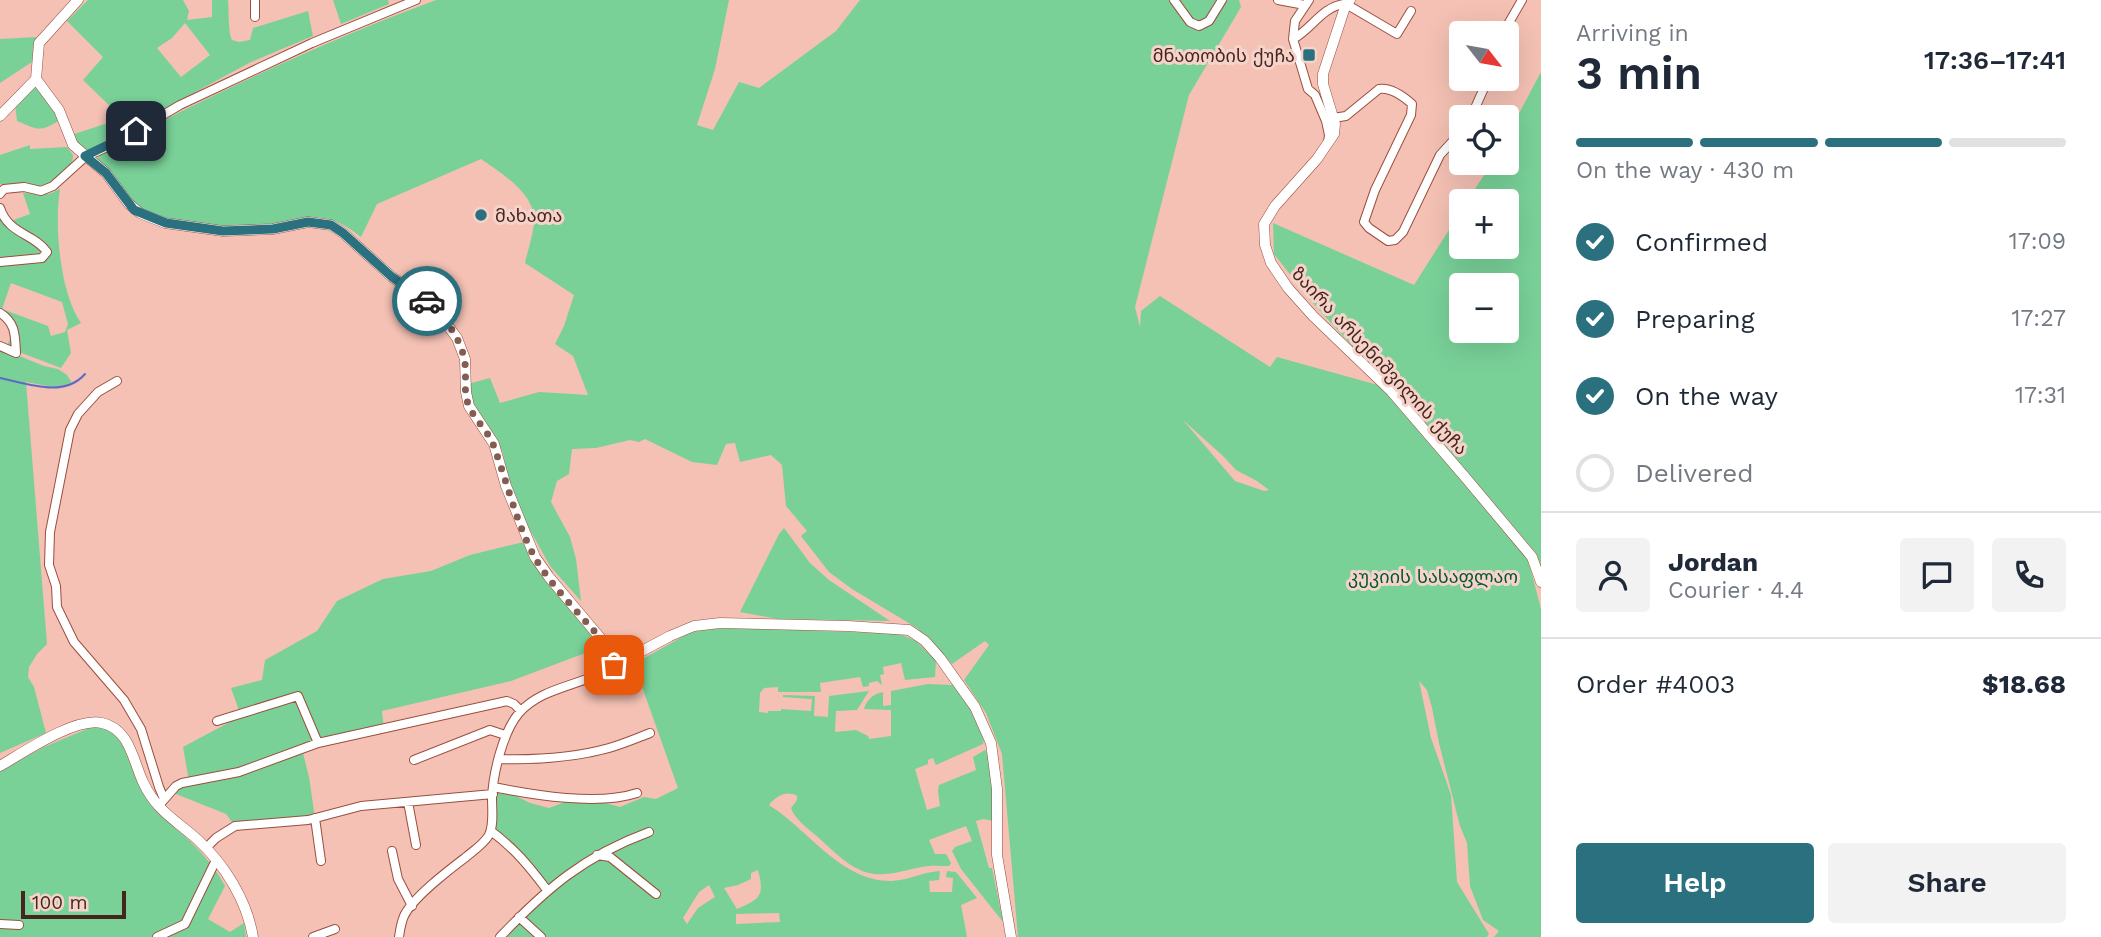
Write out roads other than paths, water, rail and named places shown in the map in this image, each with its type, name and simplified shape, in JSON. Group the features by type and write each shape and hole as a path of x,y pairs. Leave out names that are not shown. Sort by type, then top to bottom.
{"street":[{"path":"0,116 36,79 39,43 78,0"},
{"path":"255,0 256,17"},
{"path":"0,194 4,189 24,187 41,191 53,186 85,156 114,144 180,105 312,43 416,0"},
{"path":"1174,0 1189,22 1199,26 1209,21 1222,0"},
{"path":"1278,0 1307,2 1295,21 1293,39 1308,89 1315,95 1329,120 1346,116 1379,89 1392,91 1412,104 1411,114 1375,190 1364,222 1369,228 1388,241 1395,240 1403,232 1440,155 1449,145"},
{"path":"1510,21 1522,0"},
{"path":"1293,39 1300,36 1318,17 1348,2 1396,34 1411,11"},
{"name":"ზაირა არსენიშვილის ქუჩა","path":"1348,2 1323,74 1329,120 1334,134 1327,146 1275,206 1264,224 1265,245 1271,263 1288,288 1313,316 1391,391 1532,557 1541,582"},
{"path":"36,79 59,110 73,145 106,173 134,210 166,223 223,231 273,229 308,222 331,225 392,277 434,307 457,338 465,359 469,406 494,444 506,486 535,557 613,653 629,658 694,626 720,623 909,630 925,641 975,708 991,743 997,789 997,855 1011,937"},
{"path":"0,208 10,225 41,245 47,252 42,258 0,262"},
{"path":"0,313 11,322 16,353 0,346"},
{"path":"117,381 99,392 78,414 70,430 50,532 49,565 57,607 74,642 124,700 141,729 159,787 161,803"},
{"path":"399,937 403,918 412,906 442,876 479,848 491,831 493,791 505,735 521,710 546,694 601,673 622,657"},
{"path":"217,721 298,696 318,743"},
{"path":"161,803 182,783 239,772 318,743 507,701 521,710"},
{"path":"0,766 75,726 88,722 115,728 135,756 143,782 216,860 241,898 253,937"},
{"path":"414,760 490,730 505,735"},
{"path":"500,760 537,760 574,755 609,748 650,733"},
{"path":"206,849 216,838 235,826 315,818 361,806 493,791 577,797 615,797 637,793"},
{"path":"408,802 416,845"},
{"path":"315,818 321,861"},
{"path":"491,831 526,860 547,890"},
{"path":"500,937 547,890 571,871 618,844 649,832"},
{"path":"392,851 398,879 412,906"},
{"path":"597,855 610,857 656,894"},
{"path":"156,937 184,924 216,860"},
{"path":"519,917 541,937"},
{"path":"0,924 19,925"},
{"path":"313,937 335,929"}],"waterway":[{"path":"0,378 34,386 56,387 67,386 85,374"}],"place":[{"name":"მნათობის ქუჩა","path":"1309,55"},
{"name":"მახათა","path":"481,215"}],"park label":[{"name":"კუკიის სასაფლაო","path":"1433,576"}]}
